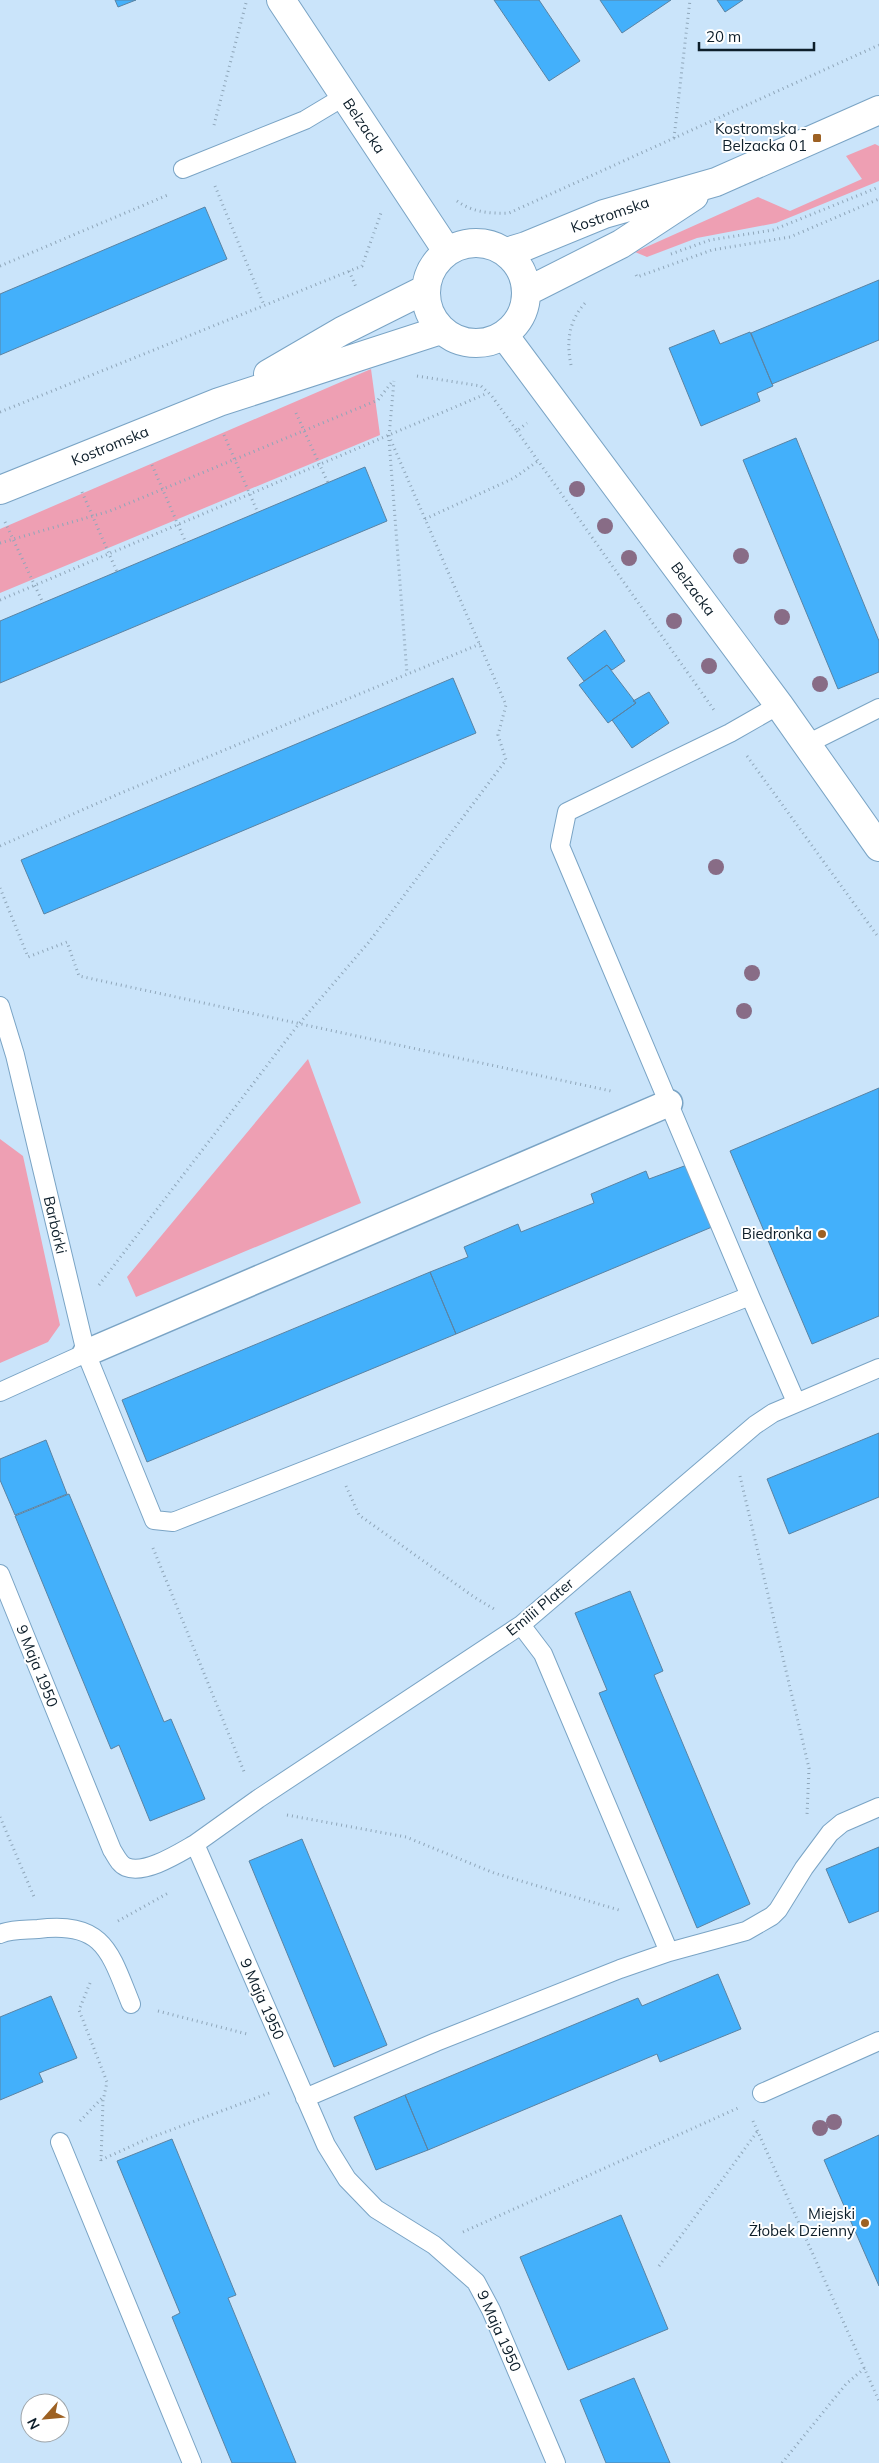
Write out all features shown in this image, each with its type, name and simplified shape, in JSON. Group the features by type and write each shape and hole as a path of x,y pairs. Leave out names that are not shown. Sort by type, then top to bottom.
{"street":[{"name":"Belzacka","path":"281,0 447,251"},
{"name":"Kostromska","path":"506,252 526,246 604,214 716,182 879,110"},
{"name":"Kostromska","path":"526,292 621,244 716,182"},
{"path":"470,243 495,246 506,252 520,270 526,292 521,316 504,335 483,343 472,343 450,336 441,330 429,311 426,289 432,268 447,251 470,243"},
{"name":"Kostromska","path":"215,404 342,331 426,289"},
{"name":"Kostromska","path":"0,490 215,404 441,330"},
{"name":"Belzacka","path":"504,335 779,705 879,847"},
{"path":"86,1353 669,1103"}],"lane":[{"path":"183,169 305,120 345,96"},
{"path":"779,705 730,733 567,812 560,846 796,1402"},
{"path":"807,744 879,708"},
{"name":"Barbórki","path":"0,1006 15,1055 86,1353 154,1520"},
{"path":"154,1520 173,1522 750,1296"},
{"path":"0,1392 86,1353"},
{"name":"Emilii Plater","path":"195,1844 258,1799 521,1625 755,1425 773,1413 796,1402 879,1368"},
{"name":"9 Maja 1950","path":"0,1574 112,1850 119,1863 127,1868 136,1869 171,1858 195,1844 326,2145 347,2179 376,2209 456,2262 476,2282 484,2295 556,2463"},
{"path":"521,1625 543,1654 669,1952"},
{"path":"305,2098 436,2042 669,1952 734,1936 759,1925 778,1910 804,1868 836,1828 879,1806"},
{"path":"1,1930 77,1929 91,1936 111,1954 131,2004"},
{"path":"762,2093 879,2041"},
{"path":"60,2142 192,2463"}],"path":[{"path":"248,0 254,8"},
{"path":"674,139 690,0"},
{"path":"454,198 476,210 509,213 879,44"},
{"path":"668,255 710,240 773,230 879,187"},
{"path":"0,412 362,266 385,204 406,190"},
{"path":"634,268 637,277 712,250 790,237 879,199"},
{"path":"517,431 578,386 572,371 567,344 570,327 591,296"},
{"path":"414,375 470,383 480,386 488,393 517,431 730,733 879,938"},
{"path":"0,543 93,516 234,460 378,400 394,380 401,377"},
{"path":"394,380 389,436 407,674"},
{"path":"283,381 328,483"},
{"path":"0,600 488,393"},
{"path":"215,404 234,460 258,513"},
{"path":"139,434 186,543"},
{"path":"76,1315 298,1025 369,942 506,760 498,735 506,705 389,436"},
{"path":"425,519 514,478 538,461"},
{"path":"70,462 117,572"},
{"path":"3,518 42,603"},
{"path":"0,846 121,793 480,644"},
{"path":"0,888 28,957 67,942 79,976 298,1025 669,1103"},
{"path":"335,1460 359,1515 474,1597 521,1625"},
{"path":"740,1474 809,1768 804,1868"},
{"path":"154,1520 149,1538 250,1785 265,1810 307,1820 406,1837 494,1873 656,1921"},
{"path":"0,1817 46,1928"},
{"path":"91,1936 190,1881 202,1861"},
{"path":"91,1979 79,2010 107,2082 104,2096 101,2160 147,2140 278,2090"},
{"path":"131,2004 282,2045"},
{"path":"60,2142 104,2096"},
{"path":"434,2246 746,2104"},
{"path":"750,2114 879,2401"},
{"path":"659,2266 757,2132"},
{"path":"782,2463 846,2384 865,2368"}],"shaded area":[{"path":"875,144 879,146 879,181 776,223 697,238 647,257 635,252 758,197 790,211 862,179 846,156"},
{"path":"371,369 380,435 0,593 0,529"},
{"path":"308,1059 361,1203 136,1297 127,1277"},
{"path":"0,1139 23,1156 60,1325 48,1342 0,1363"}],"building":[{"path":"115,0 136,0 118,7"},
{"path":"494,0 539,0 580,61 549,81"},
{"path":"600,0 671,0 622,33"},
{"path":"717,0 743,0 725,12"},
{"path":"205,207 227,259 0,355 0,294"},
{"path":"879,280 879,340 772,384 751,333"},
{"path":"714,330 720,344 750,332 773,386 757,393 760,401 701,426 669,348"},
{"path":"796,438 879,641 879,672 838,689 743,460"},
{"path":"365,467 387,521 0,683 0,621"},
{"path":"605,630 625,661 612,670 607,665 584,681 567,658"},
{"path":"607,665 636,703 608,723 579,685"},
{"path":"453,678 476,733 44,914 21,860"},
{"path":"649,692 669,723 632,748 612,720 636,703 633,701"},
{"name":"Biedronka","path":"879,1088 879,1316 812,1344 730,1151"},
{"path":"687,1165 712,1227 456,1334 430,1272 468,1257 464,1247 518,1224 521,1232 594,1203 591,1194 646,1171 649,1179"},
{"path":"430,1272 456,1334 147,1462 122,1400"},
{"path":"879,1433 879,1497 789,1534 767,1479"},
{"path":"46,1440 67,1494 15,1515 0,1480 0,1459"},
{"path":"69,1494 164,1722 171,1719 205,1799 150,1821 119,1745 111,1749 15,1516"},
{"path":"630,1591 663,1671 654,1675 750,1904 697,1928 599,1693 607,1690 575,1613"},
{"path":"302,1839 387,2045 334,2067 249,1861"},
{"path":"879,1847 879,1911 849,1923 826,1869"},
{"path":"718,1974 741,2029 660,2062 657,2054 428,2150 405,2095 638,1998 642,2006"},
{"path":"51,1996 77,2058 39,2073 43,2082 0,2100 0,2017"},
{"path":"405,2095 428,2150 376,2170 354,2117"},
{"name":"Miejski Żłobek Dzienny","path":"879,2135 879,2286 824,2160"},
{"path":"172,2139 236,2295 228,2298 296,2463 232,2463 172,2317 180,2313 117,2161"},
{"path":"621,2215 668,2329 568,2370 520,2257"},
{"path":"634,2378 670,2463 606,2463 580,2400"}],"place":[{"name":"Kostromska - Belzacka 01","path":"817,138"},
{"name":"Biedronka","path":"822,1234"},
{"name":"Miejski Żłobek Dzienny","path":"865,2223"}]}
